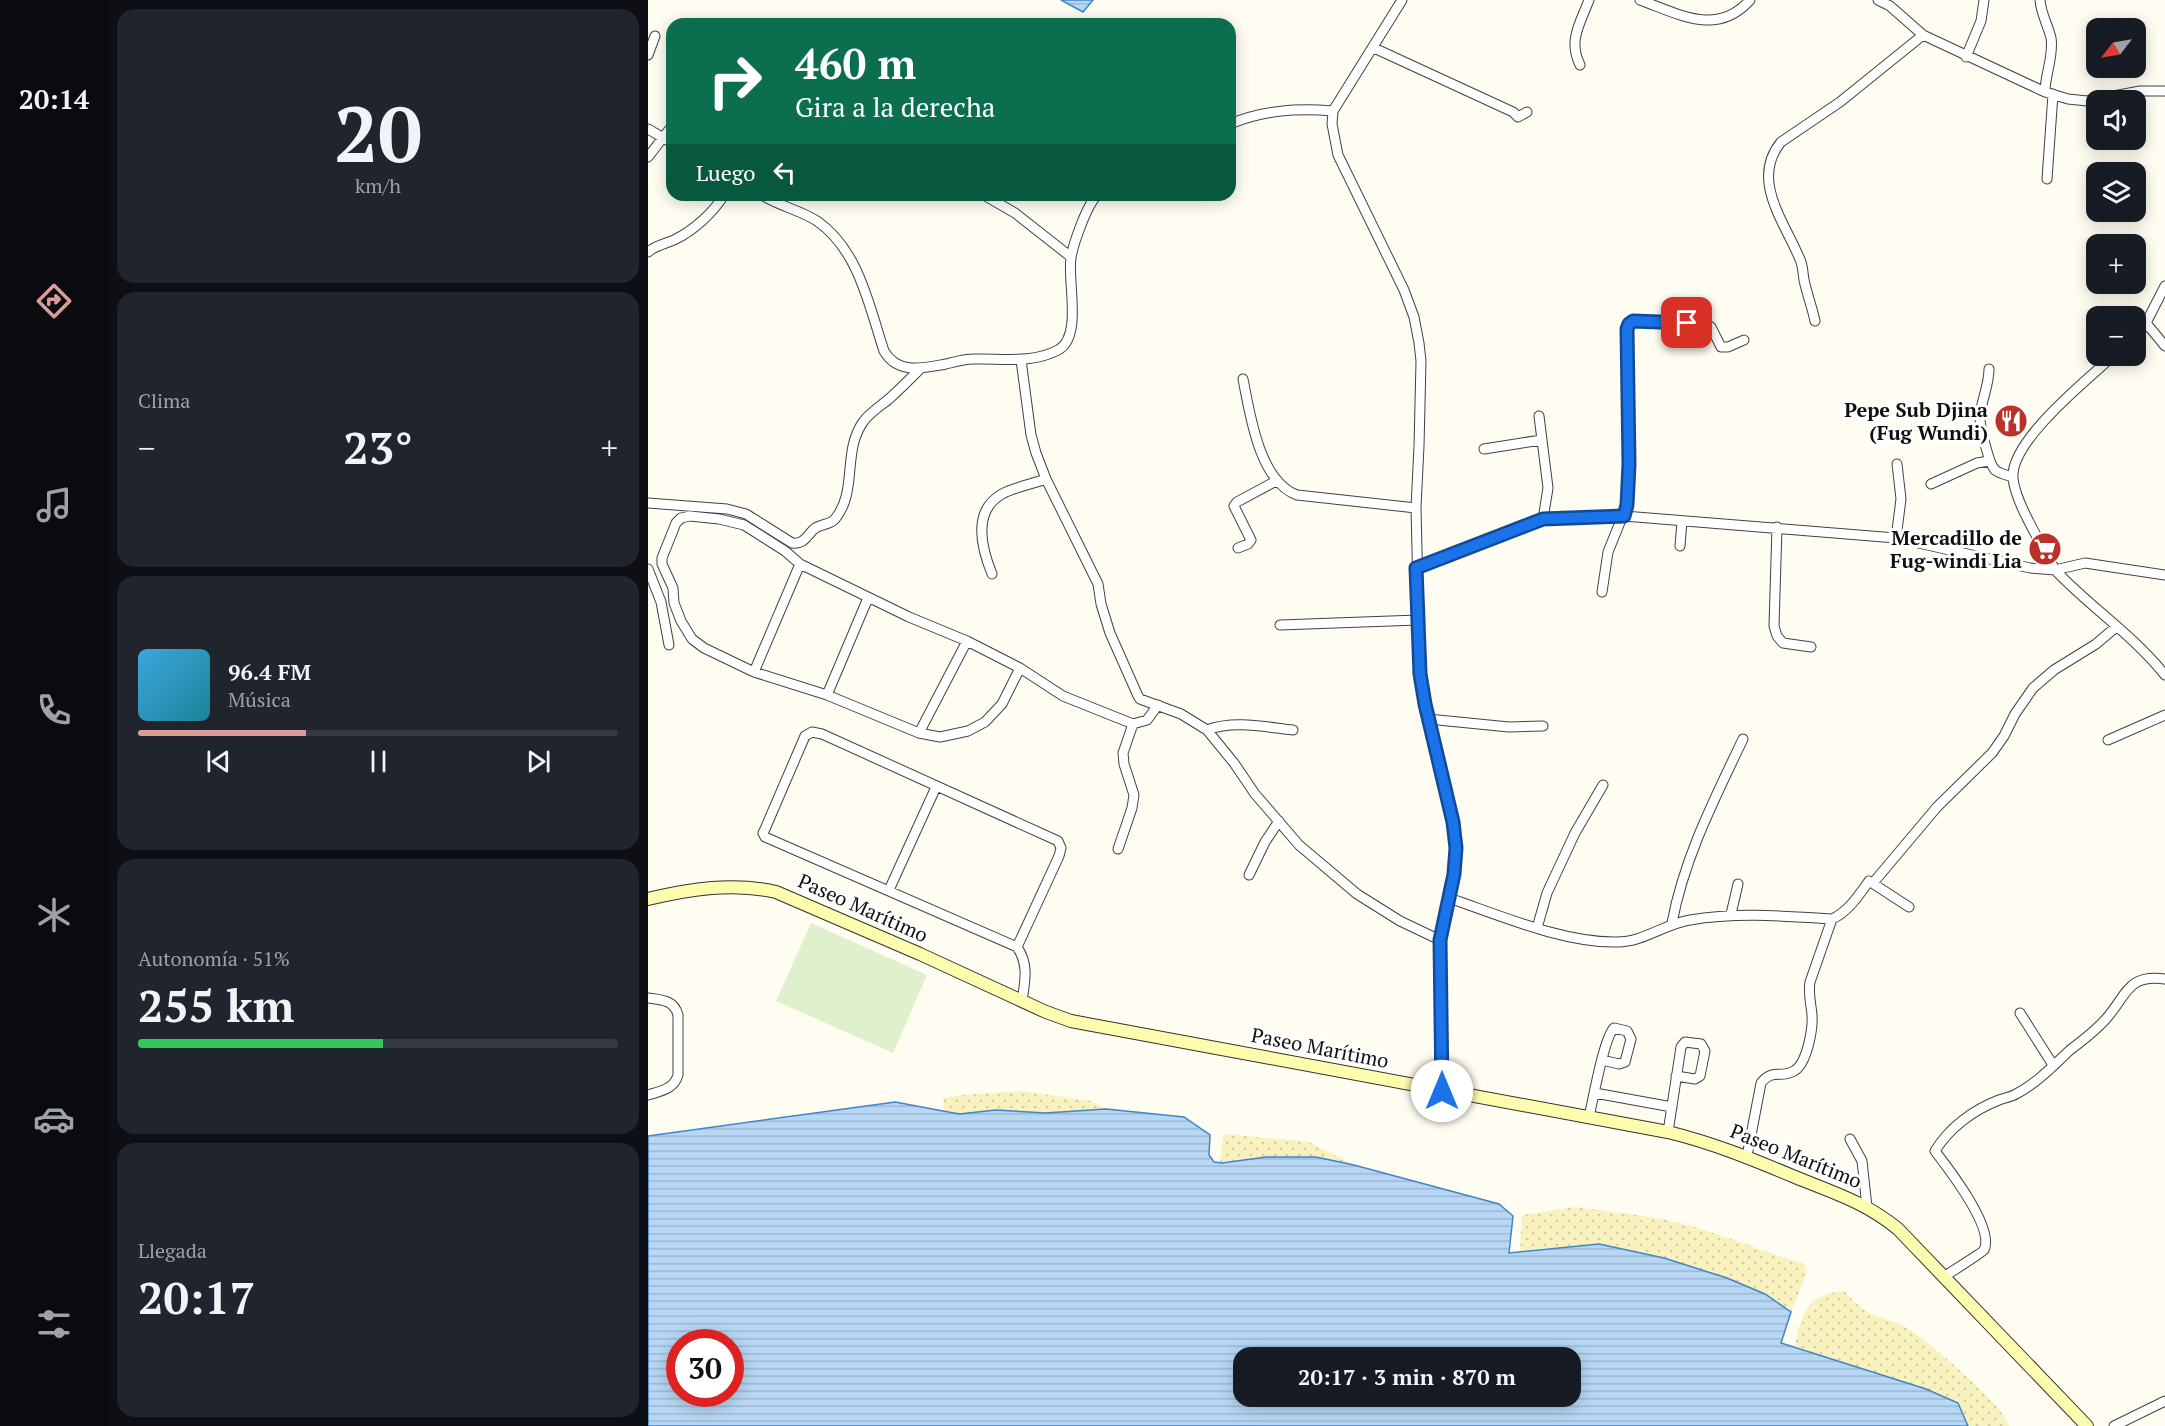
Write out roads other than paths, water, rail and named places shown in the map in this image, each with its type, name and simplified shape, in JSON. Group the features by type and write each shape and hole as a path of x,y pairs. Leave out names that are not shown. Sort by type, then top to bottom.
{"main road":[{"name":"Paseo Marítimo","path":"648,900 717,886 760,888 776,892 849,922 1071,1021 1668,1132 1747,1156 1878,1212 1945,1276 2087,1426"}],"street":[{"path":"1402,0 1334,111 1332,124 1338,155 1404,290 1417,330 1421,361 1416,508 1420,674 1428,719 1453,822 1456,848 1454,874 1440,940 1442,1091"},
{"path":"1580,64 1575,54 1574,37 1589,0"},
{"path":"1640,0 1690,18 1711,20 1732,16 1750,0"},
{"path":"1878,0 1890,6 1923,35 1966,57 2049,93 2068,99 2087,100 2140,91 2165,91"},
{"path":"1966,57 1981,21 1984,0"},
{"path":"2040,0 2051,37 2047,179"},
{"path":"1815,321 1804,282 1802,265 1771,198 1768,182 1769,163 1781,142 1840,102 1923,35"},
{"path":"648,55 655,36"},
{"path":"1374,48 1512,112 1518,117 1527,112"},
{"path":"1236,121 1271,111 1300,109 1334,111"},
{"path":"648,129 666,139"},
{"path":"648,156 666,133"},
{"path":"648,252 693,228 718,201"},
{"path":"775,201 817,221 836,238 853,263 861,281 888,359 898,365 921,368 970,359 1021,360 1060,349 1066,342 1072,313 1071,257 1092,201"},
{"path":"994,201 1015,213 1071,257"},
{"path":"2165,286 2146,323 2165,346"},
{"path":"1602,592 1608,552 1627,505 1629,464 1626,345 1629,324 1633,321 1702,323 1711,327 1721,346 1728,347 1744,340"},
{"path":"1021,360 1031,435 1046,479 1098,584 1101,604 1110,633 1140,699 1181,714 1207,730 1255,794 1299,845 1357,894 1400,921 1440,940"},
{"path":"2102,366 2032,434 2015,461 2013,477 2020,504 2055,570 2116,627 2139,645 2165,675"},
{"path":"648,503 728,509 746,514 792,543 800,543 815,528 833,521 845,502 850,479 851,455 855,438 863,421 921,368"},
{"path":"1989,369 1988,386 1980,415 1989,461 1995,469 2013,477"},
{"path":"1243,379 1258,442 1276,481 1287,491 1297,495 1416,508"},
{"path":"1539,416 1548,488 1543,519"},
{"path":"1484,449 1542,440"},
{"path":"1931,484 1977,463 1989,461"},
{"path":"1896,538 1901,499 1897,464"},
{"path":"992,574 984,556 981,536 984,512 993,500 1004,493 1046,479"},
{"path":"1238,548 1248,544 1251,540 1234,506 1237,502 1276,481"},
{"path":"1020,668 1002,704 985,722 968,731 940,737 919,733 827,695 754,672 704,648 692,639 681,621 674,603 673,588 662,564 662,558 675,523 681,518 690,516 719,519 744,525 800,564 868,598 967,641 1020,668 1064,696 1133,724 1147,720 1158,705"},
{"path":"1416,568 1543,519 1624,516 1896,538 2030,568 2055,570 2085,563 2165,575"},
{"path":"1680,546 1682,521"},
{"path":"1777,527 1774,626 1783,644 1811,647"},
{"path":"754,672 800,564"},
{"path":"648,569 661,602 669,645"},
{"path":"827,695 868,598"},
{"path":"1280,625 1418,620"},
{"path":"1873,883 1937,807 1992,753 2033,688 2054,670 2096,644 2116,627"},
{"path":"919,733 967,641"},
{"path":"2108,740 2165,715"},
{"path":"1428,719 1509,727 1544,726"},
{"path":"1118,849 1134,795 1124,764 1123,753 1133,724"},
{"path":"1207,730 1220,725 1293,730"},
{"path":"1017,947 1059,856 1061,848 1058,841 822,734 812,732 805,736 765,829 765,837 1017,947 1023,956 1026,971 1022,1001"},
{"path":"1672,923 1694,848 1743,739"},
{"path":"1537,928 1547,893 1575,833 1603,785"},
{"path":"889,890 936,787"},
{"path":"1249,875 1265,842 1279,821"},
{"path":"1449,898 1537,928 1585,939 1616,942 1638,940 1672,923 1731,915 1832,919 1856,900 1869,881 1909,907"},
{"path":"1731,915 1737,884"},
{"path":"1747,1156 1761,1083 1767,1076 1786,1075 1796,1071 1803,1062 1811,1034 1810,982 1832,919"},
{"path":"1945,1276 1964,1262 1981,1254 1985,1244 1982,1228 1961,1184 1935,1151 1952,1129 1973,1113 2000,1099 2016,1095 2053,1065 2105,1021 2137,981 2151,977 2165,979"},
{"path":"648,998 667,1000 676,1007 678,1015 676,1083 671,1088 648,1095"},
{"path":"2020,1012 2053,1065"},
{"path":"1589,1117 1602,1060"},
{"path":"1668,1132 1677,1076"},
{"path":"1595,1093 1672,1107"},
{"path":"1850,1139 1862,1161 1867,1207"},
{"path":"2114,1426 2165,1401"}],"water":[{"path":"1061,0 1093,0 1083,12"},
{"path":"895,1102 959,1114 996,1110 1045,1113 1106,1109 1184,1117 1210,1135 1209,1155 1214,1162 1266,1157 1316,1157 1499,1204 1513,1216 1509,1253 1599,1244 1664,1258 1727,1278 1765,1294 1791,1312 1781,1343 1926,1389 1958,1403 1968,1426 648,1426 648,1136"}],"place":[{"name":"Pepe Sub Djina (Fug Wundi)","path":"2011,421"},
{"name":"Mercadillo de Fug-windi Lia","path":"2045,549"}]}
